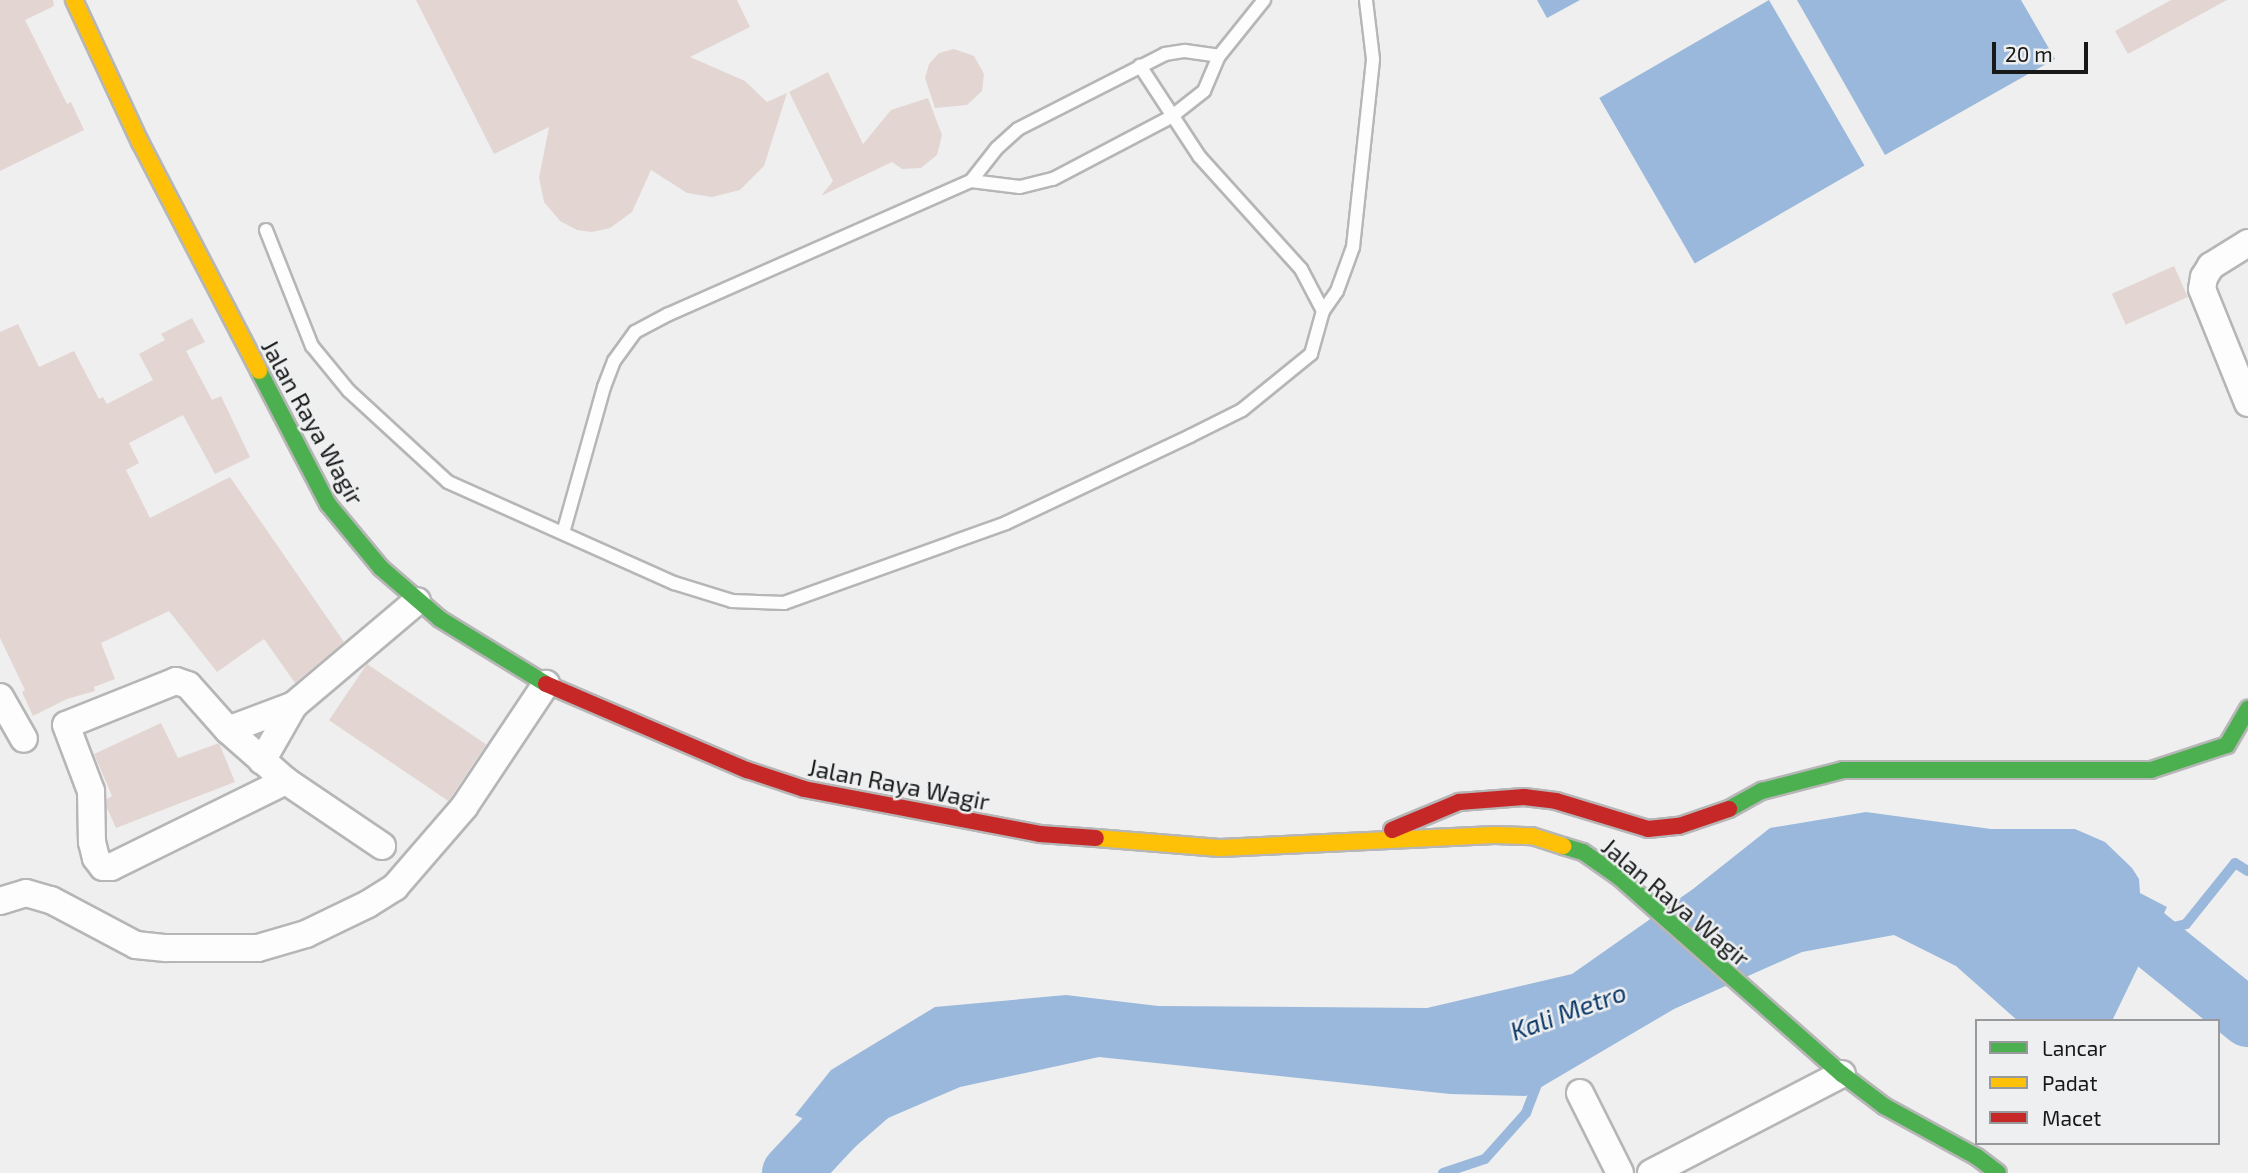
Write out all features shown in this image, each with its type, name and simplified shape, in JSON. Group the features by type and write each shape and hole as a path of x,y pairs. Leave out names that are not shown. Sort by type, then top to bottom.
{"main road":[{"name":"Jalan Raya Wagir","path":"74,0 139,142 328,504 364,550 417,601 485,649 546,684 747,770 804,789 923,813 1040,834 1220,848 1370,840 1532,836 1583,852 1619,877 1842,1074 1884,1106 1977,1157 1998,1173"},
{"path":"1370,840 1466,800 1524,797 1556,801 1648,829 1679,826 1721,813 1762,791 1843,770 2151,770 2227,745 2248,709"}],"street":[{"path":"2248,243 2211,266 2204,277 2202,289 2248,403"},
{"path":"228,730 294,705 417,601"},
{"path":"286,781 111,867 103,866 96,858 92,842 91,791 66,725 176,681 188,685 228,730 286,781 382,846"},
{"path":"0,901 26,893 51,900 136,945 166,948 258,948 306,934 368,904 394,887 464,807 546,684"},
{"path":"0,697 24,739"},
{"path":"262,761 294,705"},
{"path":"1651,1173 1842,1074"},
{"path":"1580,1093 1620,1173"}],"lane":[{"path":"971,181 1020,187 1053,179 1171,117 1204,91 1219,56 1264,0"},
{"path":"266,230 312,346 349,391 448,482 674,583 732,601 785,603 1006,523 1242,410 1311,354 1322,311 1337,291 1353,247 1373,59 1366,0"},
{"path":"563,533 595,428 604,387 614,361 635,332 669,314 971,181 997,148 1018,129 1165,54 1185,51 1219,56"},
{"path":"1140,66 1199,156 1301,269 1322,311"}],"water":[{"path":"1537,0 1580,0 1547,18"},
{"path":"1769,0 1864,165 1695,263 1599,98"},
{"path":"1797,0 2021,0 2055,59 1885,155"},
{"path":"1866,812 1991,829 2075,829 2105,842 2132,868 2139,879 2140,893 2167,907 2113,1019 2016,1019 1956,966 1894,935 1802,952 1674,1009 1526,1096 1450,1094 1099,1057 960,1087 844,1137 795,1115 831,1070 935,1007 1066,995 1158,1006 1427,1008 1572,974 1693,889 1770,828"}],"building":[{"path":"0,0 53,0 54,6 25,20 67,104 71,102 84,130 0,171"},
{"path":"416,0 737,0 750,27 690,57 745,81 767,102 787,93 764,166 740,190 712,197 687,193 651,170 632,212 610,228 592,232 577,230 560,221 544,202 539,178 549,127 494,154"},
{"path":"2171,0 2227,0 2128,54 2115,31"},
{"path":"954,49 974,56 984,74 982,91 967,105 935,108 925,78 929,64 939,53"},
{"path":"828,72 863,144 891,110 928,98 942,135 937,155 921,168 902,169 892,162 821,196 833,181 789,92"},
{"path":"2174,266 2188,297 2126,325 2112,294"},
{"path":"192,318 205,342 186,351 212,400 221,396 250,457 215,474 183,415 129,443 139,463 126,470 150,518 230,477 344,642 295,683 264,639 217,672 169,611 101,643 115,679 94,687 95,691 67,699 33,716 22,692 25,690 0,638 0,332 18,324 39,367 74,351 99,399 103,397 107,404 153,380 139,354 165,340 161,334"},
{"path":"367,664 486,745 448,801 329,720"},
{"path":"161,723 178,758 219,743 235,782 116,828 107,808 107,799 112,796 94,754"}],"waterway":[{"path":"2145,934 2186,924 2235,863 2248,871"},
{"name":"Kali Metro","path":"2078,916 2144,934 2248,1018"},
{"name":"Kali Metro","path":"791,1173 835,1126 890,1078"},
{"path":"1443,1173 1485,1159 1526,1113 1538,1081"}],"traffic: fast":[{"path":"259,371 328,504 381,568 440,619 546,684"},
{"path":"1729,809 1762,791 1843,770 2151,770 2227,745 2248,709"},
{"path":"1563,846 1583,852 1619,877 1842,1074 1884,1106 1977,1157 1998,1173"}],"traffic: slow":[{"path":"74,0 140,142 259,371"},
{"path":"1096,838 1220,848 1495,835 1532,836 1563,846"}],"traffic: jam":[{"path":"546,684 747,770 804,789 1040,834 1096,838"},
{"path":"1392,830 1459,802 1524,797 1556,801 1648,829 1679,826 1729,809"}]}
